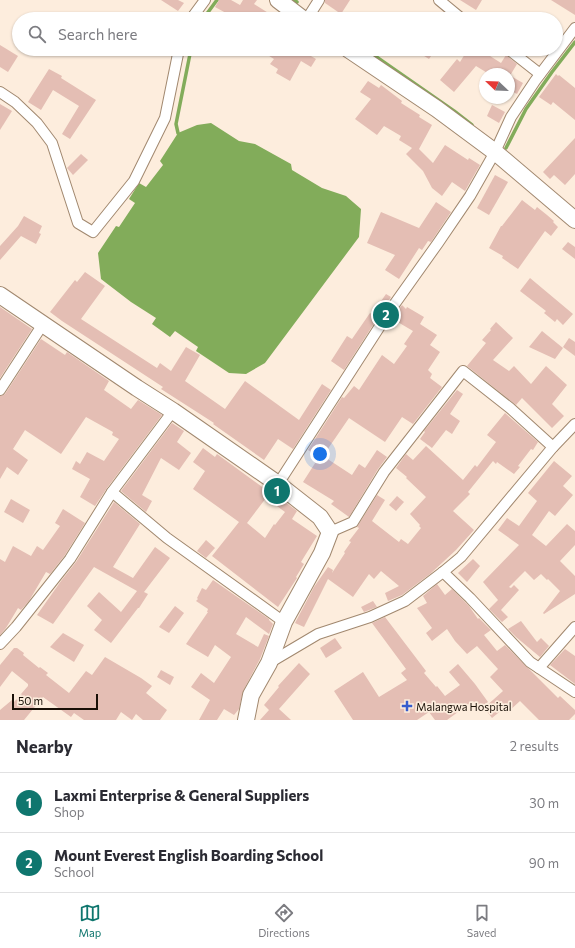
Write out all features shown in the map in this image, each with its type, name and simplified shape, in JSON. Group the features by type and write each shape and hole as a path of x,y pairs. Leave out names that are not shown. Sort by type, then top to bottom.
{"main road":[{"path":"278,0 294,12"},
{"path":"358,56 437,109 495,152 575,220"},
{"path":"0,295 173,411 278,484 320,517 330,532 322,553 284,622 269,663 251,694 246,720"}],"street":[{"path":"196,12 204,0"},
{"path":"311,12 319,0"},
{"path":"439,0 454,12"},
{"path":"563,44 575,28"},
{"path":"0,92 15,102 37,123 52,143 78,223 93,232 134,181 166,118 178,56"},
{"path":"517,56 540,74"},
{"path":"278,484 391,309 470,196 495,152 511,117 554,56"},
{"path":"0,390 43,324"},
{"path":"330,532 353,522 384,472 463,371 510,408 553,447"},
{"path":"0,644 16,628 70,559 112,492 173,411"},
{"path":"269,663 318,634 370,617 405,600 443,572 461,556 553,447 575,424"},
{"path":"112,492 167,538 284,622"},
{"path":"443,572 470,598 516,648 539,668 575,692"},
{"path":"539,668 575,627"}],"shaded area":[{"path":"211,123 239,141 255,144 291,164 292,170 322,188 346,196 361,209 359,237 265,363 246,374 229,373 196,351 198,347 175,331 170,337 152,324 156,318 131,302 101,279 98,253 116,226 119,227 135,203 129,199 139,183 146,187 163,165 160,161 178,133 197,125"}],"building":[{"path":"161,0 178,0 184,3 178,11"},
{"path":"219,0 231,0 240,5 243,0 257,0 254,4 267,12 224,12 215,7"},
{"path":"325,0 350,0 342,12 338,12 325,3"},
{"path":"460,0 482,0 476,10"},
{"path":"551,0 575,0 575,15"},
{"path":"0,45 12,52 12,56 18,56 8,72 0,67"},
{"path":"269,56 311,56 316,59 311,67 301,61 290,81 276,73 278,69 270,64 274,59"},
{"path":"424,56 431,56 429,59"},
{"path":"464,56 490,56 501,63 505,56 507,56 517,64 515,68 479,68 476,66 454,92 440,80 457,59 460,62"},
{"path":"49,69 62,76 61,78 96,100 70,139 62,134 79,106 53,90 41,110 28,102"},
{"path":"556,74 575,88 575,120 553,102 551,105 539,97"},
{"path":"515,78 523,83 517,94 515,93"},
{"path":"368,81 379,88 381,85 402,101 401,103 420,115 419,117 432,125 419,149 433,163 445,145 468,160 469,158 480,165 465,191 452,182 442,196 432,188 423,171 406,154 412,148 399,140 401,136 384,126 377,135 355,119 371,99 360,92"},
{"path":"0,104 12,111 0,130"},
{"path":"492,105 505,112 499,123 487,116"},
{"path":"575,138 575,174 565,185 554,175 550,179 543,172"},
{"path":"81,154 88,160 73,175 67,168"},
{"path":"495,175 508,182 489,215 477,208"},
{"path":"522,200 535,210 537,207 554,221 553,222 558,227 551,236 545,231 518,269 502,258 503,256 489,248 501,226"},
{"path":"436,202 451,212 431,242 428,241 422,250 419,248 399,279 385,270 395,255 367,243 381,212 419,228"},
{"path":"24,216 42,226 39,233 41,234 36,244 21,236 0,260 0,246 18,226"},
{"path":"568,242 575,247 575,259 562,249"},
{"path":"85,272 105,286 81,319 157,368 160,363 171,371 186,347 200,355 185,381 225,409 245,381 299,420 322,384 331,390 293,449 278,439 264,460 213,424 214,423 161,389 163,387 50,312 75,280 77,282"},
{"path":"530,278 573,314 563,325 557,319 555,322 544,313 546,311 520,291"},
{"path":"386,294 391,297 344,370 331,361 347,336 352,339 370,313 372,314"},
{"path":"402,305 406,309 407,307 424,317 420,324 437,335 430,345 440,352 428,370 432,374 430,378 442,387 413,424 402,417 385,442 349,418 323,456 352,475 359,464 365,468 377,450 387,457 349,517 331,504 334,501 303,482 319,457 308,450 342,397 344,398 354,386 359,390 382,355 394,364 407,346 404,344 413,331 396,321 394,324 390,322"},
{"path":"0,307 32,329 0,378"},
{"path":"496,322 513,338 493,360 509,371 514,366 531,384 546,366 567,385 552,404 564,416 552,428 522,398 516,405 467,366 486,343 482,340"},
{"path":"542,331 563,348 555,359 529,347"},
{"path":"569,338 575,342 575,356 563,347"},
{"path":"41,339 65,355 67,352 109,381 104,390 131,409 138,400 162,415 95,506 80,497 90,479 72,469 76,461 80,464 87,452 104,461 119,439 112,435 113,432 86,417 61,454 25,430 13,449 28,460 18,475 7,467 0,479 0,396 5,394"},
{"path":"457,390 463,394 450,414 460,421 452,434 446,430 432,448 420,439 425,432 424,431"},
{"path":"505,413 538,442 533,450 531,449 518,466 520,467 514,474 497,462 496,464 493,461 468,492 470,494 453,511 474,530 456,550 430,574 402,595 388,601 385,593 399,586 381,571 374,579 369,574 353,597 328,579 304,627 295,623 314,587 328,567 333,570 332,573 345,553 344,552 351,542 349,541 359,528 357,527 377,495 385,500 372,521 399,542 401,539 408,544 421,528 410,514 426,497 396,468 406,454 413,460 426,446 463,480 475,465 477,467 496,442 487,435"},
{"path":"172,423 184,431 177,442 191,453 179,470 161,458 142,495 152,501 146,512 121,491"},
{"path":"203,448 215,457 217,454 297,511 292,519 317,536 301,562 304,564 296,577 297,578 278,607 212,556 239,522 193,489 205,471 193,462","holes":["266,498 285,512 275,525 274,524 265,538 247,523"]},
{"path":"554,461 572,476 563,486 573,495 555,516 549,511 532,535 546,546 567,524 575,531 575,545 560,561 575,576 575,594 544,614 543,613 560,591 541,574 534,580 525,571 509,587 511,588 514,585 519,590 501,610 508,617 502,622 489,609 498,600 483,582 519,545 498,530 507,518 519,526 537,501 528,493"},
{"path":"397,496 404,502 396,511 389,505"},
{"path":"11,499 30,510 23,523 4,512"},
{"path":"114,502 140,524 113,567 133,578 155,547 170,558 144,592 148,594 139,608 111,643 94,630 102,620 87,606 99,592 121,612 137,591 94,567 53,624 37,615 76,562"},
{"path":"63,509 85,523 65,555 50,574 46,572 29,601 21,610 18,608 0,635 0,559 5,562 13,546 31,556 37,546 43,550 60,526 55,523"},
{"path":"206,540 215,548 206,558 197,551"},
{"path":"473,559 480,566 467,582 458,573"},
{"path":"213,580 269,619 273,624 269,634 246,617 236,634 258,647 264,634 269,636 260,659 243,691 239,709 234,715 224,709 217,720 199,720 210,700 191,687 201,673 214,683 231,657 215,645 208,657 186,644 208,612 208,609 196,601 202,588 206,590"},
{"path":"437,584 445,595 452,589 469,606 478,619 479,618 491,630 484,635 497,651 505,645 558,698 560,696 575,710 575,714 569,720 539,720 520,701 507,713 503,709 492,718 484,708 503,691 490,677 498,669 477,646 467,654 455,641 447,629 432,641 426,633 432,628 417,608 427,603 423,596"},
{"path":"373,601 377,607 364,612 361,607"},
{"path":"175,606 184,613 169,633 159,627"},
{"path":"385,617 426,671 424,673 445,696 460,685 449,672 458,664 488,702 479,708 473,701 447,720 435,720 429,712 417,720 353,720 334,691 363,672 379,697 407,680 401,673 406,669 372,623"},
{"path":"521,621 537,642 541,638 549,646 540,657 508,629"},
{"path":"63,633 84,645 74,662 50,647"},
{"path":"335,638 342,648 326,658 320,648"},
{"path":"14,648 17,648 24,653 23,655 39,668 40,667 48,673 46,675 69,693 86,671 92,675 105,657 152,686 146,693 167,710 160,720 143,720 136,714 132,720 121,712 116,720 84,720 74,713 71,717 43,697 24,720 0,720 0,710 12,700 14,702 28,686 28,684 12,671 0,687 0,665"},
{"path":"565,649 575,656 575,684 550,665"},
{"path":"299,663 310,674 279,709 291,720 260,720 269,710 264,705 279,687 278,686"},
{"path":"161,670 174,677 170,685 157,677"}],"waterway":[{"path":"208,12 217,0"},
{"path":"506,148 526,109 575,42"},
{"path":"178,133 176,124 190,56"},
{"path":"375,56 472,125"}],"place":[{"name":"Mount Everest English Boarding School","path":"386,315"},
{"name":"Laxmi Enterprise & General Suppliers","path":"277,491"},
{"name":"Malangwa Hospital","path":"407,706"}]}
